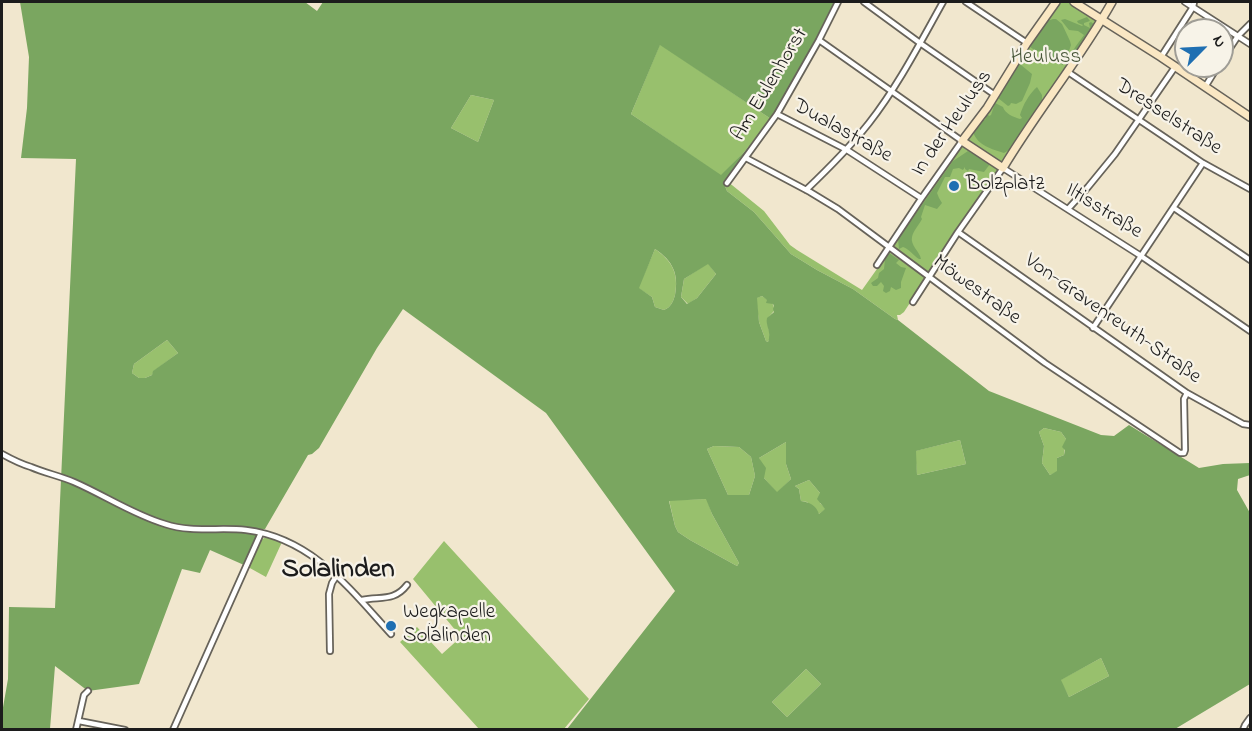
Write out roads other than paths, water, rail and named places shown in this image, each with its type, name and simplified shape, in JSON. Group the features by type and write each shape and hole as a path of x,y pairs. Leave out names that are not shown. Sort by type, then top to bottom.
{"street":[{"name":"Am Eulenhorst","path":"727,183 777,114 838,2"},
{"path":"864,2 995,95"},
{"path":"806,190 847,150 870,122 891,92 943,2"},
{"path":"966,2 1027,43"},
{"name":"In der Heuluss","path":"878,265 921,198 975,125 1056,2"},
{"path":"1074,2 1174,66"},
{"path":"913,302 1017,144 1068,72 1112,2"},
{"path":"1185,2 1193,4 1251,44"},
{"path":"1161,57 1193,4"},
{"path":"1234,42 1251,24"},
{"name":"Iltisstraße","path":"819,40 962,141 1141,256 1251,331"},
{"path":"1068,209 1115,154 1174,68"},
{"name":"Dresselstraße","path":"1068,72 1203,162 1251,189"},
{"path":"1192,78 1251,117"},
{"path":"1205,87 1211,78"},
{"name":"Dualastraße","path":"777,114 847,150 921,198"},
{"name":"Möwestraße","path":"746,158 838,209 1059,372 1176,452 1184,453 1184,399 1187,393"},
{"path":"1093,328 1203,162"},
{"path":"1174,208 1251,260"},
{"name":"Von-Gravenreuth-Straße","path":"958,232 1187,393 1242,424 1251,425"},
{"path":"2,454 28,467 74,482 162,524 185,529 253,531 278,538 307,552 327,566 362,600 391,634"},
{"path":"173,729 261,533"},
{"path":"330,651 329,594 337,575"},
{"path":"362,600 393,597 407,585"},
{"path":"76,729 84,695 88,691"},
{"path":"1243,729 1251,718"},
{"path":"78,721 123,729"}],"place":[{"name":"Bolzplatz","path":"954,186"},
{"name":"Wegkapelle Solalinden","path":"391,626"}],"district":[{"name":"Solalinden","path":"338,572"}],"park label":[{"name":"Heuluss","path":"1046,59"}]}
